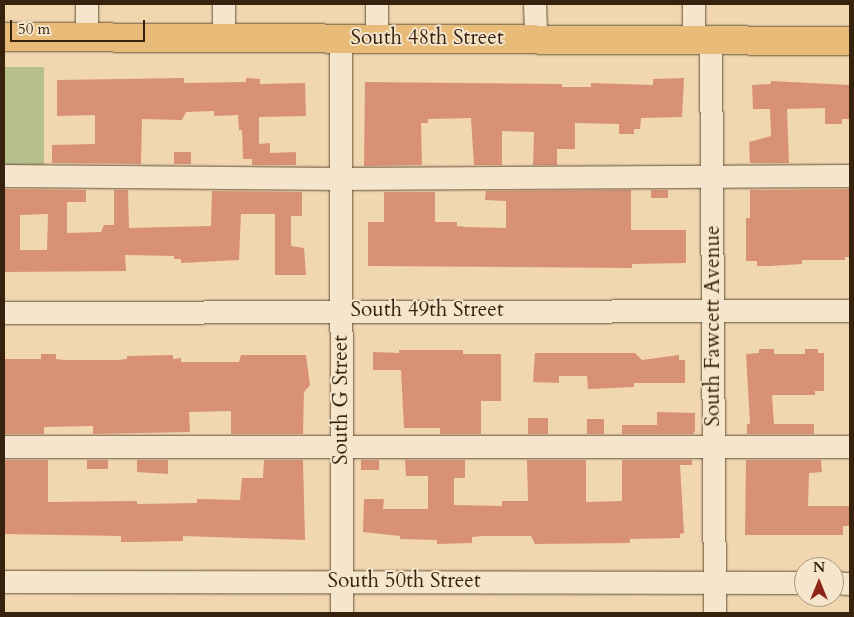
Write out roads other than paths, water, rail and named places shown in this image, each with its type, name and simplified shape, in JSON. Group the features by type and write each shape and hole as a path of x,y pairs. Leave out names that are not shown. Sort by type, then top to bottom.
{"main road":[{"name":"South 48th Street","path":"4,37 536,38 850,41"}],"street":[{"path":"87,4 87,37"},
{"path":"224,4 224,37"},
{"path":"377,4 377,38"},
{"path":"535,4 536,38"},
{"name":"South Fawcett Avenue","path":"694,4 703,39 712,178 715,613"},
{"name":"South G Street","path":"341,38 342,613"},
{"path":"4,176 340,179 850,176"},
{"name":"South 49th Street","path":"4,313 340,310 850,311"},
{"path":"4,447 714,449 850,447"},
{"name":"South 50th Street","path":"4,582 715,581 794,583"}]}
